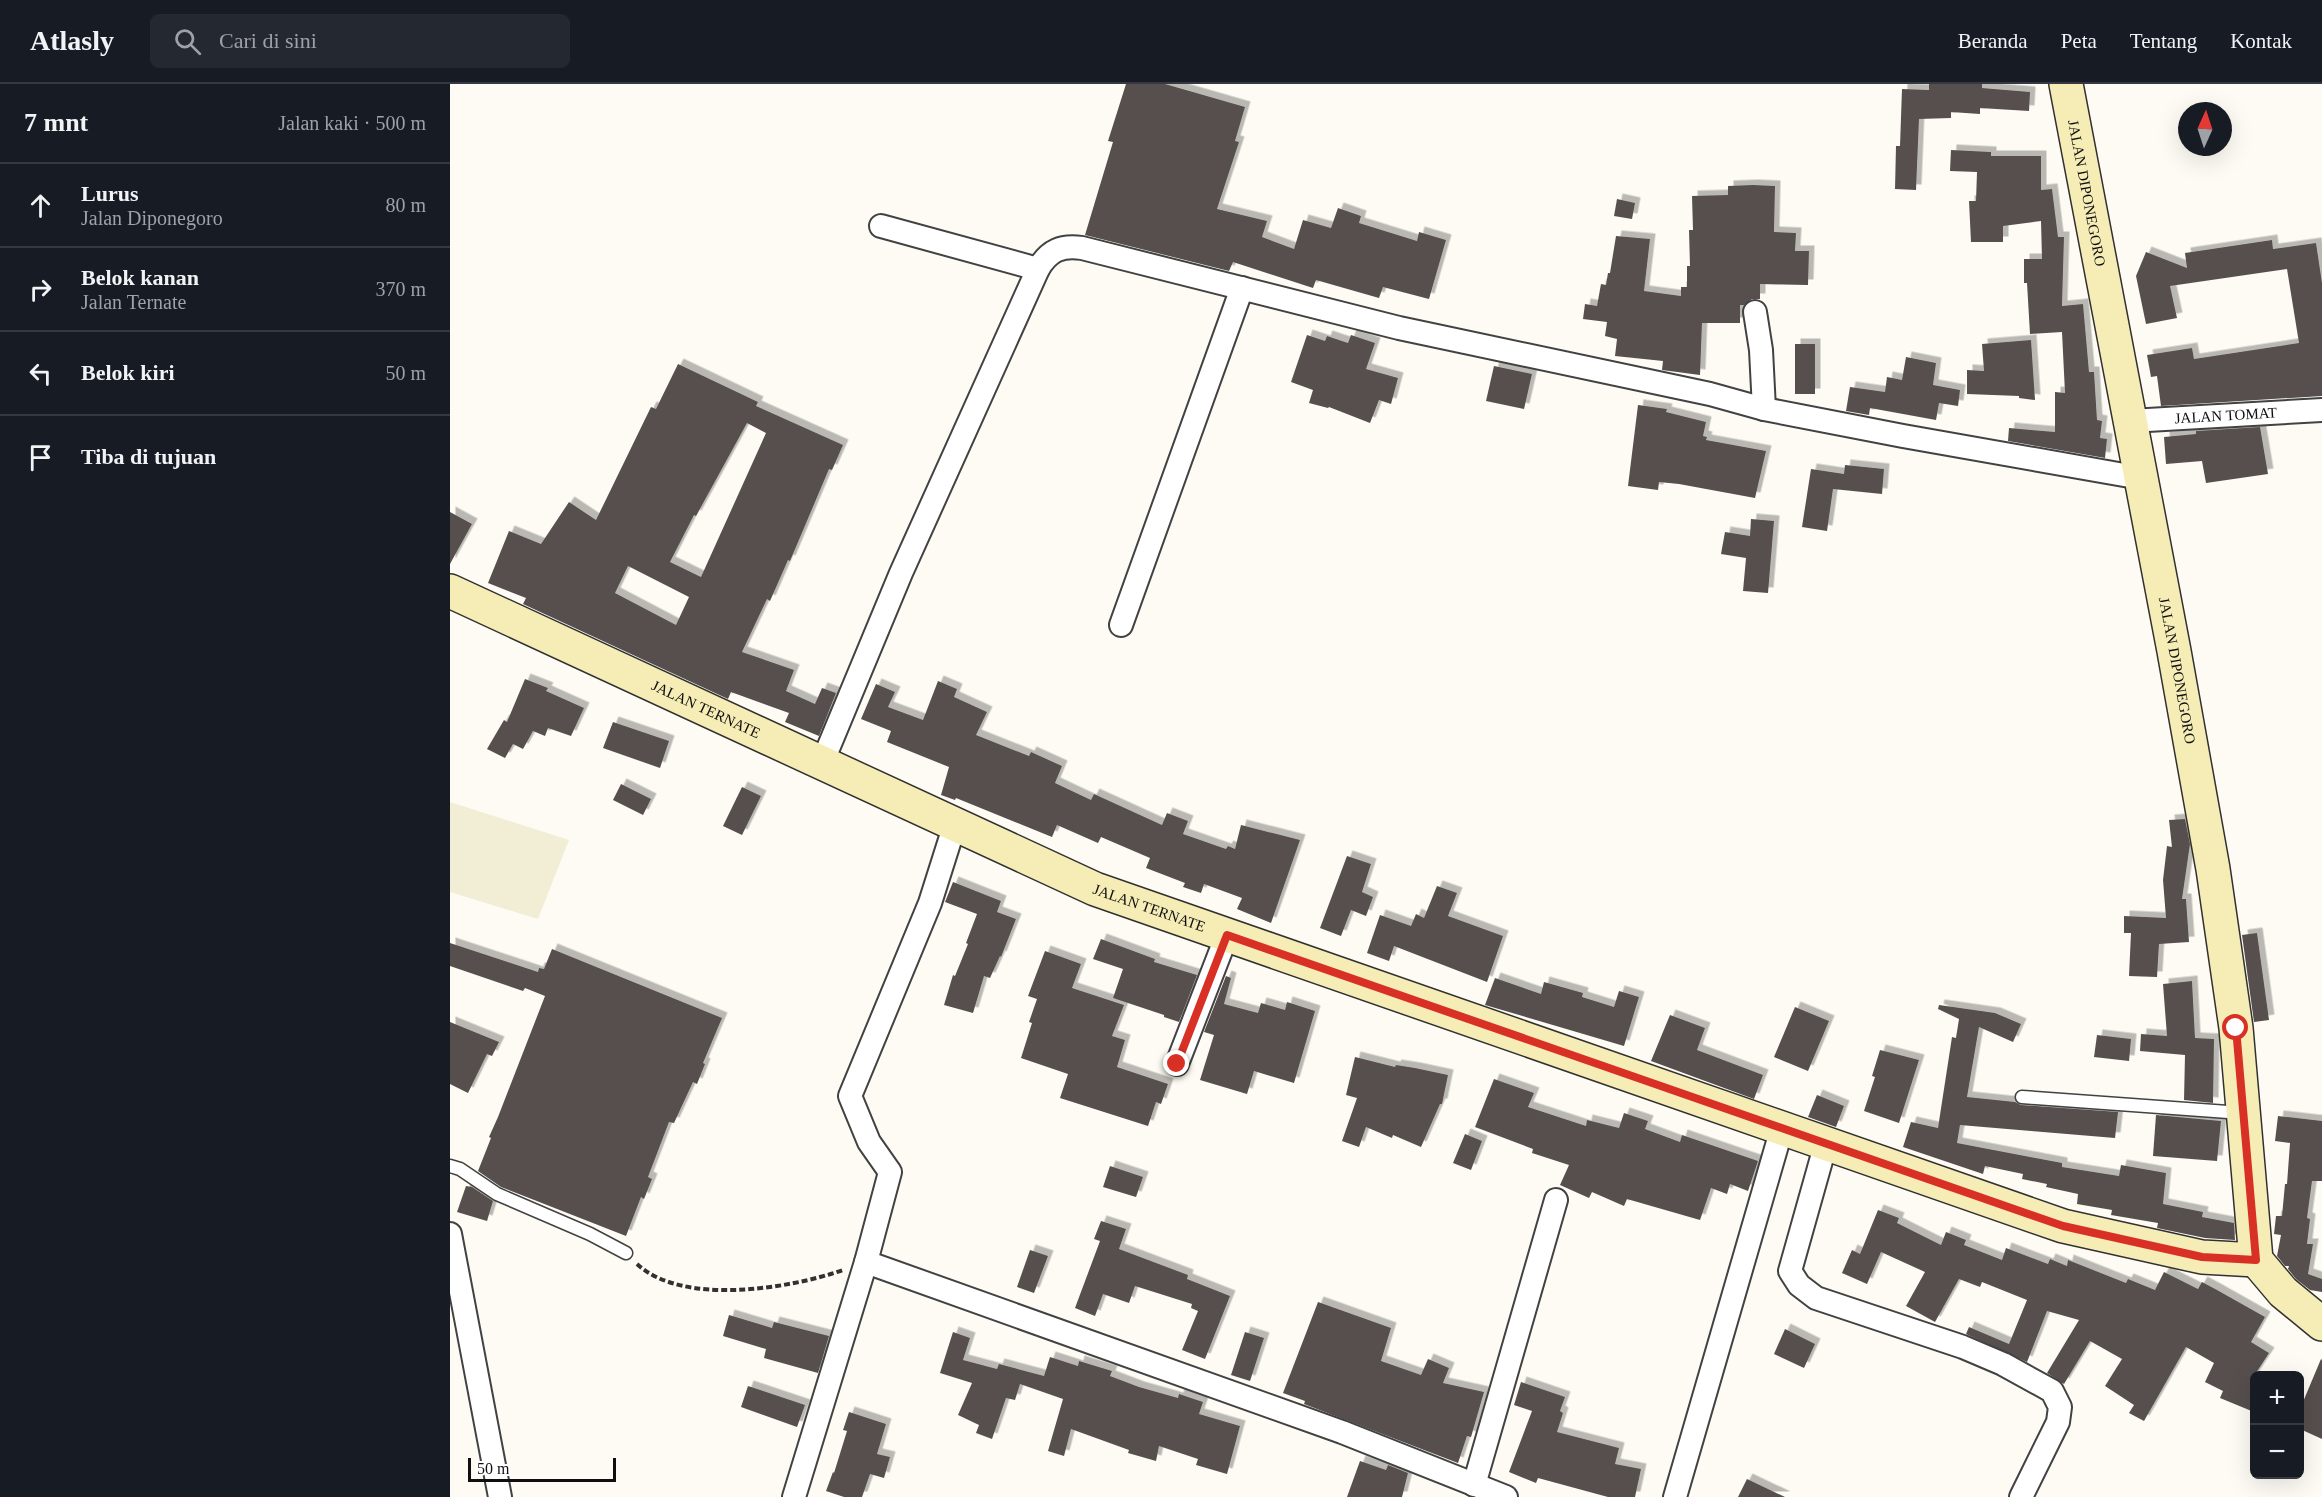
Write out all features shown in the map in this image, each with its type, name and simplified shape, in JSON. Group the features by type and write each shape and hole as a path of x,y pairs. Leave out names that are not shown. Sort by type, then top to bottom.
{"street":[{"name":"JALAN DIPONEGORO","path":"2066,84 2213,869 2236,1028 2256,1260"},
{"path":"881,226 1038,269"},
{"path":"822,763 901,573 1038,269 1044,259 1056,249 1074,247 1399,328 1698,392 1764,409 2141,478"},
{"path":"1121,625 1242,288"},
{"path":"1755,312 1761,350 1764,409"},
{"name":"JALAN TOMAT","path":"2130,421 2322,410"},
{"name":"JALAN TERNATE","path":"450,591 1095,889 2063,1226 2202,1257 2256,1260"},
{"path":"794,1497 866,1262 890,1172 869,1143 850,1096 930,903 955,825"},
{"path":"1177,1064 1227,935"},
{"path":"1675,1497 1782,1128"},
{"path":"1826,1143 1790,1271 1799,1285 1816,1298 1963,1347 2003,1364 2052,1391 2060,1407 2058,1422 2021,1497"},
{"path":"1474,1485 1556,1200"},
{"path":"450,1233 500,1497"},
{"path":"2256,1260 2283,1292 2322,1324"},
{"path":"866,1262 1342,1432 1506,1497"}],"lane":[{"path":"2022,1097 2244,1114"},
{"path":"450,1166 460,1169 497,1194 590,1234 626,1253"}],"path":[{"path":"626,1253 646,1272 677,1286 723,1291 796,1283 819,1278 866,1262"}],"shaded area":[{"path":"450,802 569,840 538,919 450,892"}],"building":[{"path":"1126,84 1165,84 1245,107 1235,141 1239,142 1217,209 1267,221 1262,237 1294,249 1303,220 1331,228 1338,208 1361,216 1359,223 1417,241 1419,232 1446,240 1429,299 1383,287 1379,298 1316,280 1313,288 1233,262 1229,271 1085,235 1113,142 1108,141"},
{"path":"1929,84 1982,84 1982,88 2030,92 2029,111 1980,108 1980,114 1951,112 1951,118 1919,119 1916,190 1895,189 1896,146 1900,146 1902,89 1929,90"},
{"path":"1951,150 1991,152 1991,156 2041,156 2041,190 2052,189 2058,237 2064,237 2062,306 2083,304 2089,372 2094,372 2097,420 2102,421 2100,438 2107,439 2105,458 2008,441 2009,428 2055,432 2055,392 2065,393 2062,332 2030,334 2027,283 2024,283 2024,259 2042,259 2041,221 2003,226 2003,242 1971,242 1969,201 1976,201 1977,172 1950,171"},
{"path":"1728,186 1775,186 1774,232 1796,233 1795,251 1809,251 1808,285 1760,284 1760,299 1752,299 1740,305 1740,323 1702,323 1700,375 1662,370 1663,361 1615,356 1617,339 1605,336 1607,322 1583,319 1585,304 1597,306 1601,284 1606,285 1616,236 1650,239 1644,291 1681,296 1681,287 1687,287 1687,266 1690,266 1689,230 1693,230 1692,196 1728,195"},
{"path":"1617,199 1635,203 1632,219 1614,216"},
{"path":"2272,240 2273,249 2316,243 2322,283 2322,396 2161,406 2157,376 2151,377 2147,355 2192,348 2194,359 2299,343 2287,269 2170,286 2177,318 2146,324 2136,276 2146,252 2187,268 2185,253"},
{"path":"1307,335 1325,341 1327,336 1348,343 1351,335 1375,343 1366,369 1398,378 1391,404 1379,400 1370,423 1329,407 1309,403 1313,390 1291,382"},
{"path":"2031,340 2035,400 2019,398 2019,396 1967,394 1967,370 1984,371 1982,344"},
{"path":"1795,344 1815,344 1815,394 1795,394"},
{"path":"1906,357 1936,363 1933,385 1960,390 1958,406 1939,403 1936,420 1870,408 1869,415 1846,411 1850,387 1885,392 1887,377 1902,380"},
{"path":"678,364 758,402 756,406 843,445 832,470 829,469 790,561 788,560 770,601 767,599 742,652 794,670 786,691 815,704 822,688 836,693 819,736 785,722 789,713 731,692 728,699 523,604 526,598 488,583 509,531 541,544 569,502 596,520 651,407 656,409","holes":["747,423 766,433 701,577 670,562","628,566 689,597 676,625 615,593"]},
{"path":"1494,366 1532,374 1524,409 1486,401"},
{"path":"1638,405 1667,409 1666,412 1706,422 1703,436 1707,437 1706,440 1766,451 1755,498 1659,482 1658,490 1628,486"},
{"path":"2260,427 2268,474 2206,483 2202,461 2166,464 2164,437 2196,434 2196,431"},
{"path":"1845,465 1884,469 1882,494 1833,489 1827,531 1802,527 1811,469 1844,474"},
{"path":"450,512 472,524 450,564"},
{"path":"1751,519 1774,521 1768,593 1743,591 1746,558 1721,554 1725,532 1750,536"},
{"path":"525,679 548,688 546,691 584,708 571,736 548,728 545,736 533,731 523,749 513,744 505,758 487,749 504,720 507,722"},
{"path":"938,681 957,689 954,697 987,712 976,735 1029,756 1031,752 1062,766 1055,783 1091,800 1094,794 1162,825 1167,813 1188,821 1183,834 1226,849 1228,846 1235,849 1241,825 1300,840 1271,923 1237,909 1242,898 1204,884 1201,893 1183,887 1185,883 1146,868 1150,858 1101,837 1098,843 1057,825 1052,837 956,798 955,800 941,795 949,767 887,742 891,731 861,719 876,684 895,692 888,707 923,720"},
{"path":"613,722 669,741 660,768 603,748"},
{"path":"621,784 651,799 643,815 613,800"},
{"path":"742,787 761,796 742,835 723,826"},
{"path":"2185,819 2190,844 2182,899 2186,899 2189,942 2159,944 2157,977 2129,976 2131,933 2124,933 2124,916 2166,918 2163,880 2167,846 2172,847 2169,820"},
{"path":"1347,856 1371,864 1362,892 1373,897 1366,916 1351,910 1341,936 1320,928"},
{"path":"953,882 1001,901 997,912 1016,919 990,978 984,976 973,1013 944,1005 977,914 945,902"},
{"path":"1437,886 1457,893 1448,916 1503,936 1487,982 1394,946 1389,961 1367,953 1380,915 1411,926 1416,914 1424,918"},
{"path":"2257,933 2269,1020 2254,1022 2242,935"},
{"path":"1101,939 1155,959 1154,962 1197,975 1179,1022 1113,998 1123,969 1093,959"},
{"path":"450,943 538,972 539,968 544,969 552,949 722,1018 703,1063 705,1064 697,1084 693,1082 674,1123 669,1122 648,1177 652,1179 644,1199 641,1197 626,1236 501,1187 478,1171 491,1138 489,1137 545,996 525,988 523,991 450,966"},
{"path":"1045,951 1081,964 1072,988 1124,1005 1112,1036 1125,1040 1117,1067 1168,1084 1161,1104 1156,1102 1148,1126 1060,1098 1068,1074 1021,1058 1037,999 1028,996"},
{"path":"1226,976 1231,978 1224,1004 1258,1013 1261,1003 1285,1010 1287,1002 1315,1011 1294,1083 1254,1071 1247,1094 1200,1080 1214,1035 1204,1032"},
{"path":"1495,978 1541,994 1544,982 1583,993 1582,997 1614,1007 1619,991 1639,997 1624,1046 1485,1005"},
{"path":"2192,981 2195,1038 2214,1039 2213,1103 2184,1100 2185,1055 2140,1051 2141,1034 2167,1036 2163,984"},
{"path":"1939,1005 1995,1013 2021,1024 2013,1042 1979,1027 1967,1097 2015,1102 2021,1105 2118,1112 2115,1138 1960,1125 1957,1143 2062,1163 2062,1167 2119,1176 2121,1165 2166,1173 2163,1204 2203,1212 2202,1217 2234,1223 2235,1240 2205,1238 2157,1228 2158,1223 2111,1215 2112,1210 2077,1204 2078,1194 2022,1179 2023,1174 1985,1166 1983,1174 1903,1147 1911,1122 1938,1128 1952,1037 1956,1038 1959,1019 1938,1009"},
{"path":"1795,1007 1829,1021 1808,1071 1774,1057"},
{"path":"1670,1015 1705,1028 1697,1050 1763,1075 1754,1099 1651,1061"},
{"path":"450,1022 499,1042 492,1056 487,1054 468,1093 450,1084"},
{"path":"2097,1035 2131,1039 2129,1061 2094,1057"},
{"path":"1880,1050 1919,1060 1899,1123 1864,1111 1875,1077 1872,1076"},
{"path":"1355,1057 1395,1067 1396,1065 1448,1075 1442,1104 1421,1147 1366,1127 1359,1147 1342,1141 1357,1098 1346,1095"},
{"path":"1494,1079 1534,1093 1528,1107 1586,1126 1587,1120 1619,1128 1624,1113 1648,1121 1645,1129 1680,1142 1682,1135 1758,1161 1748,1191 1730,1184 1727,1194 1711,1188 1700,1220 1627,1199 1624,1206 1592,1192 1589,1198 1560,1185 1569,1165 1532,1153 1533,1149 1475,1127"},
{"path":"1817,1095 1844,1106 1836,1127 1808,1117"},
{"path":"2156,1115 2221,1121 2217,1161 2153,1156"},
{"path":"2278,1116 2322,1121 2322,1181 2312,1181 2307,1218 2310,1219 2307,1244 2313,1244 2308,1274 2322,1279 2322,1292 2310,1290 2296,1279 2288,1269 2289,1266 2285,1266 2277,1256 2281,1235 2274,1234 2276,1216 2282,1216 2290,1143 2275,1141"},
{"path":"1465,1134 1482,1141 1471,1170 1453,1163"},
{"path":"1110,1166 1143,1177 1136,1197 1103,1187"},
{"path":"466,1186 472,1187 493,1201 487,1221 457,1212"},
{"path":"1878,1210 1899,1218 1897,1223 1941,1245 1946,1232 1966,1240 1964,1245 2002,1260 2006,1248 2048,1264 2050,1259 2067,1266 2068,1260 2126,1283 2128,1279 2155,1290 2164,1272 2198,1289 2202,1282 2265,1317 2251,1342 2269,1353 2257,1371 2250,1371 2250,1410 2220,1398 2223,1391 2205,1382 2214,1363 2186,1347 2144,1421 2129,1413 2134,1405 2105,1386 2122,1359 2090,1341 2064,1384 2047,1373 2079,1320 2047,1311 2027,1362 1966,1334 1969,1327 2009,1344 2027,1300 1982,1282 1980,1287 1959,1279 1935,1322 1906,1306 1925,1272 1881,1252 1867,1284 1842,1273 1852,1250 1860,1254"},
{"path":"1101,1221 1126,1229 1119,1249 1188,1275 1187,1279 1230,1296 1205,1359 1182,1350 1198,1311 1191,1308 1192,1304 1135,1286 1129,1303 1103,1294 1095,1316 1075,1308 1100,1241 1094,1239"},
{"path":"1030,1250 1048,1256 1034,1293 1017,1287"},
{"path":"1318,1302 1391,1328 1381,1361 1421,1375 1428,1359 1449,1368 1443,1383 1484,1392 1471,1437 1467,1436 1458,1463 1304,1404 1305,1401 1283,1393"},
{"path":"729,1315 772,1328 774,1322 829,1336 818,1373 764,1358 766,1349 723,1336"},
{"path":"1785,1329 1815,1344 1804,1368 1774,1354"},
{"path":"953,1332 970,1338 963,1360 997,1369 999,1364 1044,1376 1050,1357 1078,1366 1079,1361 1112,1371 1110,1376 1139,1387 1178,1398 1179,1394 1203,1402 1199,1414 1240,1426 1227,1474 1196,1465 1198,1459 1159,1446 1156,1461 1128,1453 1129,1450 1071,1429 1064,1456 1048,1451 1063,1399 1020,1384 1015,1400 1006,1398 992,1439 976,1433 979,1425 958,1415 972,1383 940,1373"},
{"path":"1245,1332 1264,1338 1250,1381 1231,1375"},
{"path":"2321,1359 2322,1439 2304,1431 2304,1399"},
{"path":"1521,1382 1565,1397 1557,1432 1619,1448 1615,1464 1641,1469 1635,1497 1608,1497 1538,1478 1536,1483 1509,1472 1532,1411 1514,1405"},
{"path":"748,1386 805,1405 797,1427 741,1407"},
{"path":"849,1412 886,1424 877,1454 890,1457 884,1478 870,1474 862,1497 844,1497 826,1491 847,1431 843,1430"},
{"path":"1360,1461 1386,1470 1388,1465 1408,1473 1402,1497 1347,1497"},
{"path":"1747,1479 1785,1497 1738,1497"}],"route":[{"path":"1177,1064 1227,935 2063,1226 2202,1257 2256,1260 2236,1028"}]}
